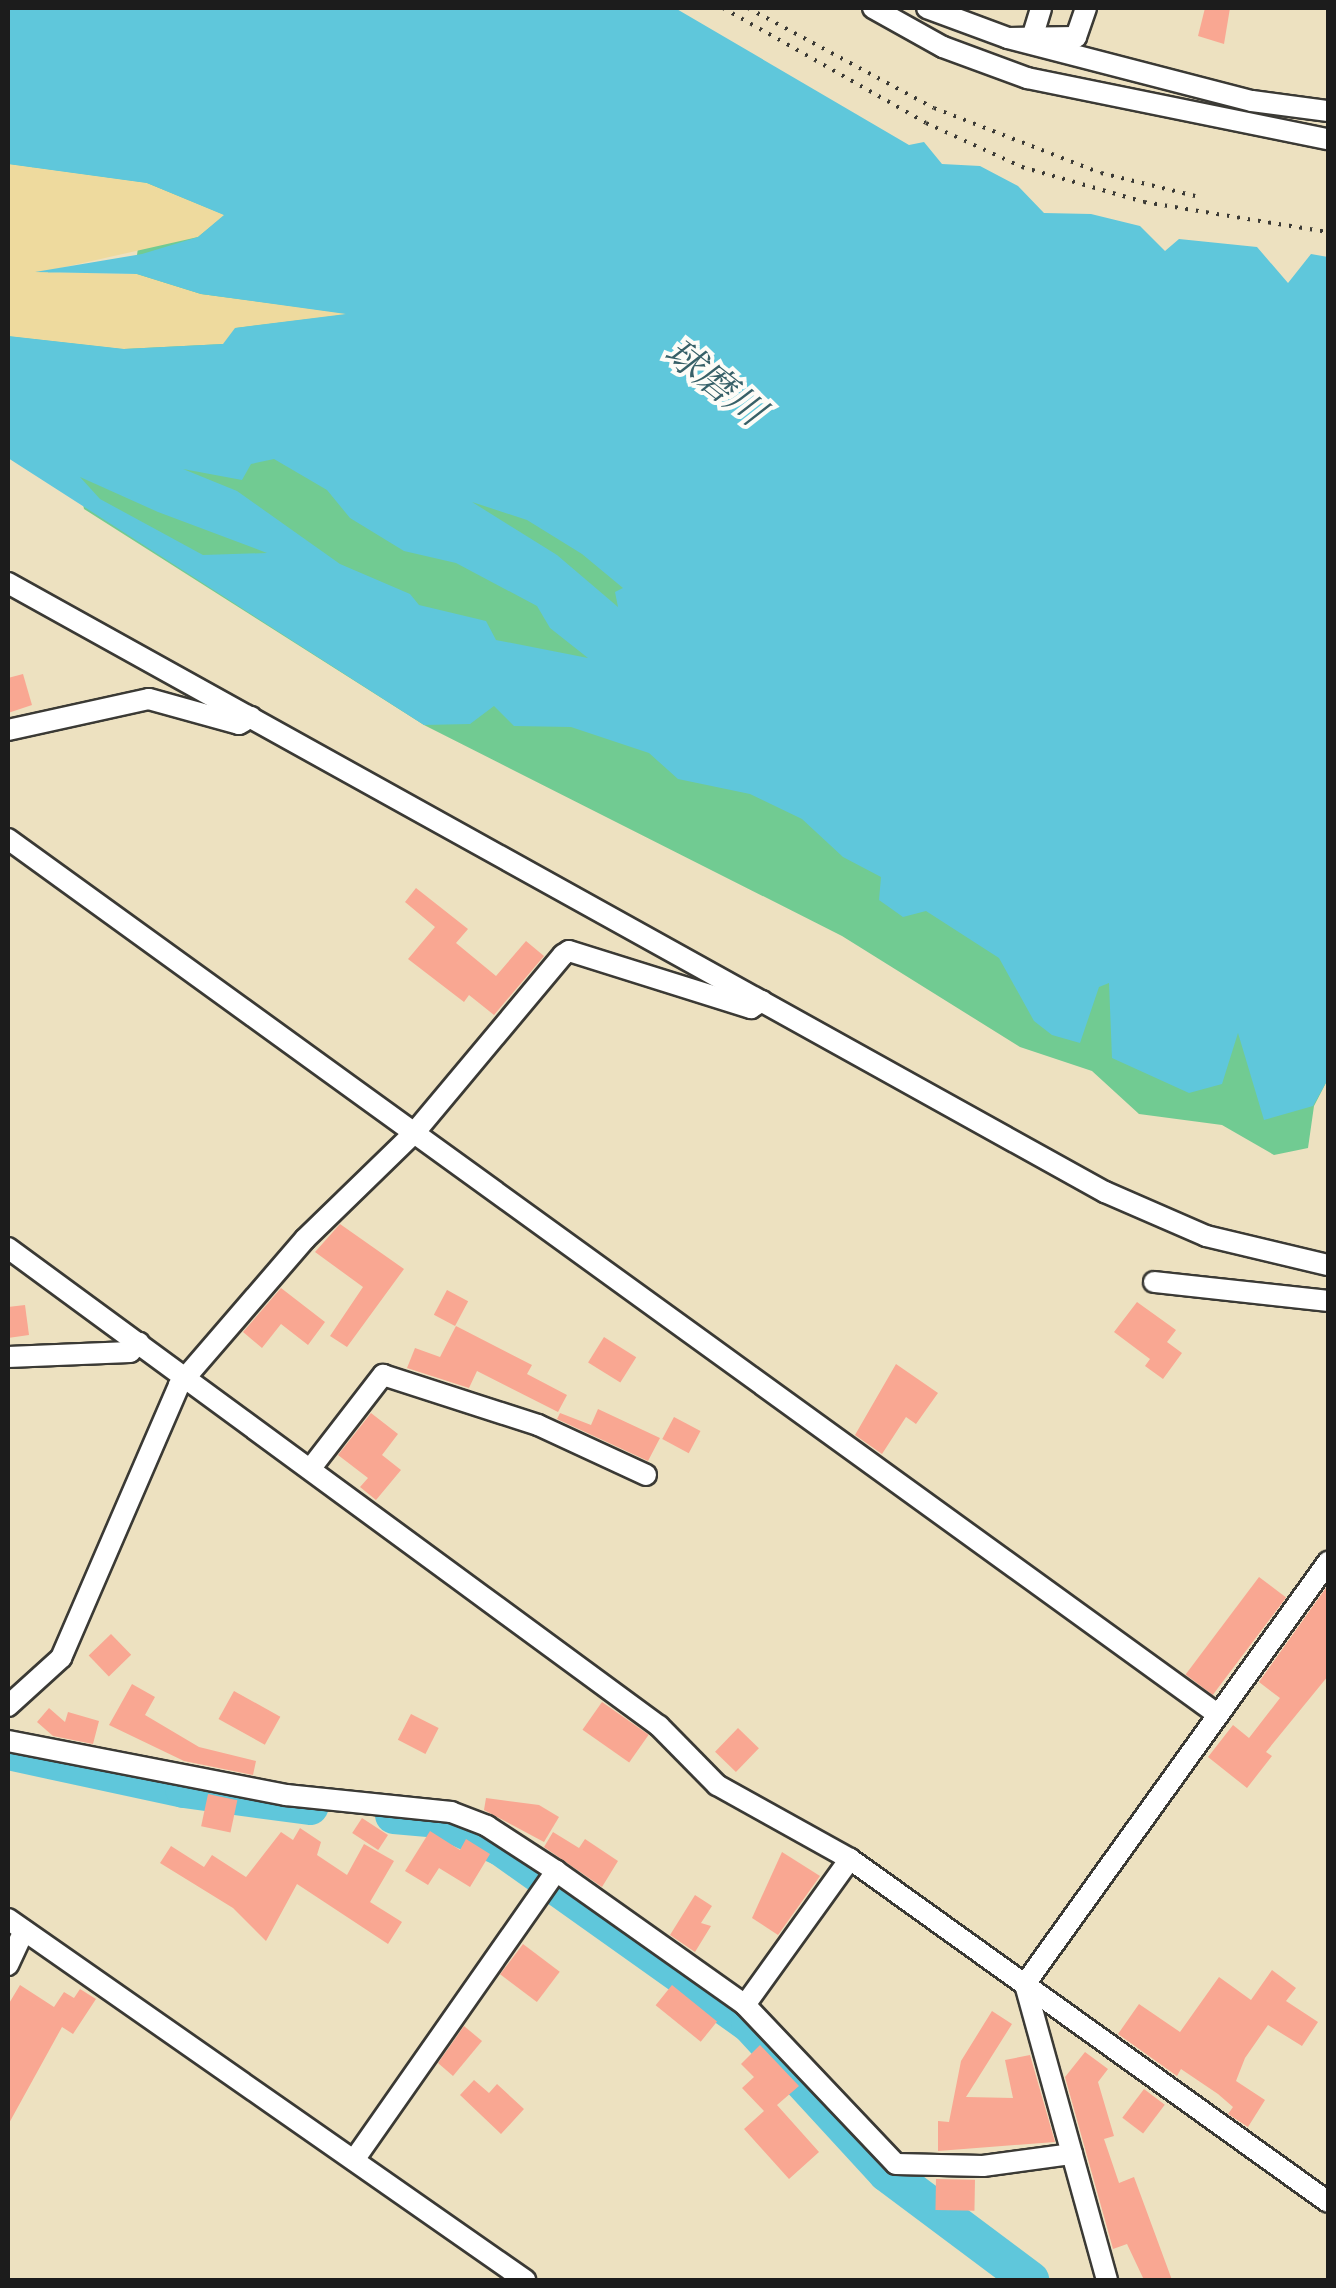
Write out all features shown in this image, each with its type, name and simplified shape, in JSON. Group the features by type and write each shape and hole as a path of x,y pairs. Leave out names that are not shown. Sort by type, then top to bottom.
{"street":[{"path":"873,8 943,47 1027,78 1328,140"},
{"path":"927,8 1008,38 1252,100 1328,111"},
{"path":"1032,38 1042,8"},
{"path":"1008,38 1076,37 1086,8"},
{"path":"8,583 1105,1192 1206,1236 1328,1265"},
{"path":"8,730 149,699 239,724 251,717"},
{"path":"8,839 1216,1713"},
{"path":"8,1706 60,1658 186,1378 305,1239 414,1132 569,951 751,1008 762,1000"},
{"path":"8,1248 659,1726 717,1785 850,1860 1328,2202"},
{"path":"1154,1282 1328,1302"},
{"path":"8,1358 130,1352 139,1344"},
{"path":"312,1468 384,1375 538,1425 646,1475"},
{"path":"1025,1984 1328,1562"},
{"path":"8,1741 286,1795 451,1812 487,1826 556,1871 745,2005 896,2164 983,2166 1072,2154"},
{"path":"745,2005 850,1860"},
{"path":"354,2160 556,1871"},
{"path":"8,1965 16,1925 526,2280"},
{"path":"1025,1984 1107,2280"}],"path":[{"path":"723,8 926,122 1022,167 1144,202 1328,232"},
{"path":"748,8 934,108 1101,174 1195,196"}],"green space":[{"path":"8,8 1328,1079 1314,1106 1308,1148 1274,1155 1222,1125 1139,1114 1092,1071 1020,1047 842,936 424,725 84,509 77,474 156,510 8,336 124,349 147,183 8,164"}],"sand":[{"path":"8,164 147,183 225,215 198,237 43,272 137,274 201,294 351,314 236,328 224,344 124,349 8,336"}],"water":[{"name":"球磨川","path":"8,8 675,8 909,145 924,142 942,164 980,166 1018,186 1044,213 1091,214 1140,226 1165,251 1179,239 1257,247 1288,283 1311,254 1328,257 1328,1079 1313,1106 1264,1120 1238,1033 1222,1084 1189,1093 1112,1058 1109,983 1099,987 1080,1043 1052,1035 1034,1021 999,958 926,911 903,917 879,900 881,877 843,857 802,819 750,794 678,779 649,753 571,727 514,726 494,706 470,724 424,725 8,458 8,336 124,349 223,344 235,328 346,314 201,294 137,274 35,272 142,254 198,237 224,215 147,183 8,164","holes":["274,459 327,490 350,518 404,551 456,563 537,606 550,628 588,658 496,640 486,621 419,605 410,594 340,564 237,491 183,469 242,480 251,464","80,477 158,512 267,553 203,555 100,499","472,502 527,520 582,554 623,588 615,592 618,607 557,555"]}],"building":[{"path":"1205,8 1230,8 1224,44 1198,36"},
{"path":"23,674 32,705 8,713 8,678"},
{"path":"416,888 468,929 456,943 496,976 526,941 544,956 494,1015 469,995 464,1002 408,959 435,927 405,902"},
{"path":"340,1224 404,1269 347,1347 330,1336 363,1287 315,1252"},
{"path":"281,1288 325,1322 308,1345 281,1324 262,1348 243,1332"},
{"path":"447,1290 468,1301 455,1326 434,1315"},
{"path":"1137,1302 1176,1330 1167,1342 1182,1353 1163,1379 1145,1366 1150,1359 1114,1332"},
{"path":"25,1305 29,1335 8,1338 8,1307"},
{"path":"456,1326 532,1365 527,1374 567,1395 558,1412 477,1371 469,1388 407,1368 415,1348 440,1357"},
{"path":"604,1337 636,1357 620,1383 588,1362"},
{"path":"896,1364 938,1393 916,1424 906,1417 882,1454 855,1435"},
{"path":"598,1409 660,1438 648,1461 557,1419 560,1413 591,1425"},
{"path":"371,1413 398,1434 382,1455 401,1470 376,1500 360,1487 368,1478 338,1455"},
{"path":"674,1417 700,1431 689,1453 662,1439"},
{"path":"1259,1577 1286,1597 1213,1695 1186,1674"},
{"path":"1328,1585 1328,1676 1266,1752 1272,1756 1247,1788 1208,1757 1233,1725 1249,1738 1280,1698 1259,1682"},
{"path":"111,1634 131,1655 109,1676 89,1656"},
{"path":"132,1684 155,1697 145,1715 199,1747 256,1761 253,1775 184,1761 109,1725"},
{"path":"234,1691 280,1717 265,1745 218,1719"},
{"path":"602,1702 649,1735 629,1763 582,1730"},
{"path":"49,1708 65,1722 68,1712 99,1721 93,1744 53,1736 37,1722"},
{"path":"411,1714 439,1728 425,1754 398,1740"},
{"path":"738,1728 759,1748 736,1772 715,1752"},
{"path":"208,1794 237,1800 230,1833 201,1826"},
{"path":"486,1798 539,1805 559,1817 544,1842 484,1810"},
{"path":"362,1818 388,1835 378,1850 352,1833"},
{"path":"300,1828 321,1842 317,1855 347,1875 364,1844 394,1861 370,1902 402,1922 388,1944 297,1884 266,1941 233,1908 160,1863 171,1846 204,1867 212,1855 246,1877 281,1832 293,1840"},
{"path":"430,1831 460,1850 466,1839 490,1854 470,1887 439,1868 428,1885 405,1871"},
{"path":"553,1832 579,1848 585,1839 618,1861 602,1887 544,1847"},
{"path":"782,1852 820,1876 778,1935 752,1918"},
{"path":"695,1895 712,1906 701,1923 711,1926 695,1952 670,1935"},
{"path":"523,1944 560,1972 537,2002 500,1974"},
{"path":"1272,1970 1296,1988 1286,2001 1318,2022 1302,2046 1268,2025 1245,2058 1236,2081 1265,2100 1248,2127 1228,2114 1233,2107 1218,2094 1181,2069 1177,2076 1118,2034 1139,2004 1180,2032 1219,1977 1251,2000"},
{"path":"20,1985 54,2007 64,1992 74,1998 80,1989 96,1999 73,2034 62,2027 8,2125 8,2005"},
{"path":"672,1985 717,2022 701,2042 656,2005"},
{"path":"992,2011 1012,2024 966,2097 1013,2098 1005,2060 1030,2055 1055,2142 938,2151 938,2121 949,2122 961,2061"},
{"path":"464,2026 482,2041 453,2076 438,2063"},
{"path":"760,2045 799,2086 777,2105 819,2152 789,2179 744,2129 764,2111 742,2088 754,2077 741,2064"},
{"path":"1085,2052 1108,2069 1098,2082 1114,2136 1104,2139 1119,2183 1134,2177 1172,2280 1144,2280 1127,2244 1113,2249 1065,2077"},
{"path":"474,2080 489,2093 497,2084 524,2109 501,2134 460,2095"},
{"path":"1144,2089 1165,2105 1143,2133 1122,2118"},
{"path":"936,2179 975,2180 974,2211 935,2210"}],"waterway":[{"path":"8,1751 184,1789 310,1806"},
{"path":"394,1815 440,1819 501,1847 750,2024 887,2173 1030,2280"}]}
